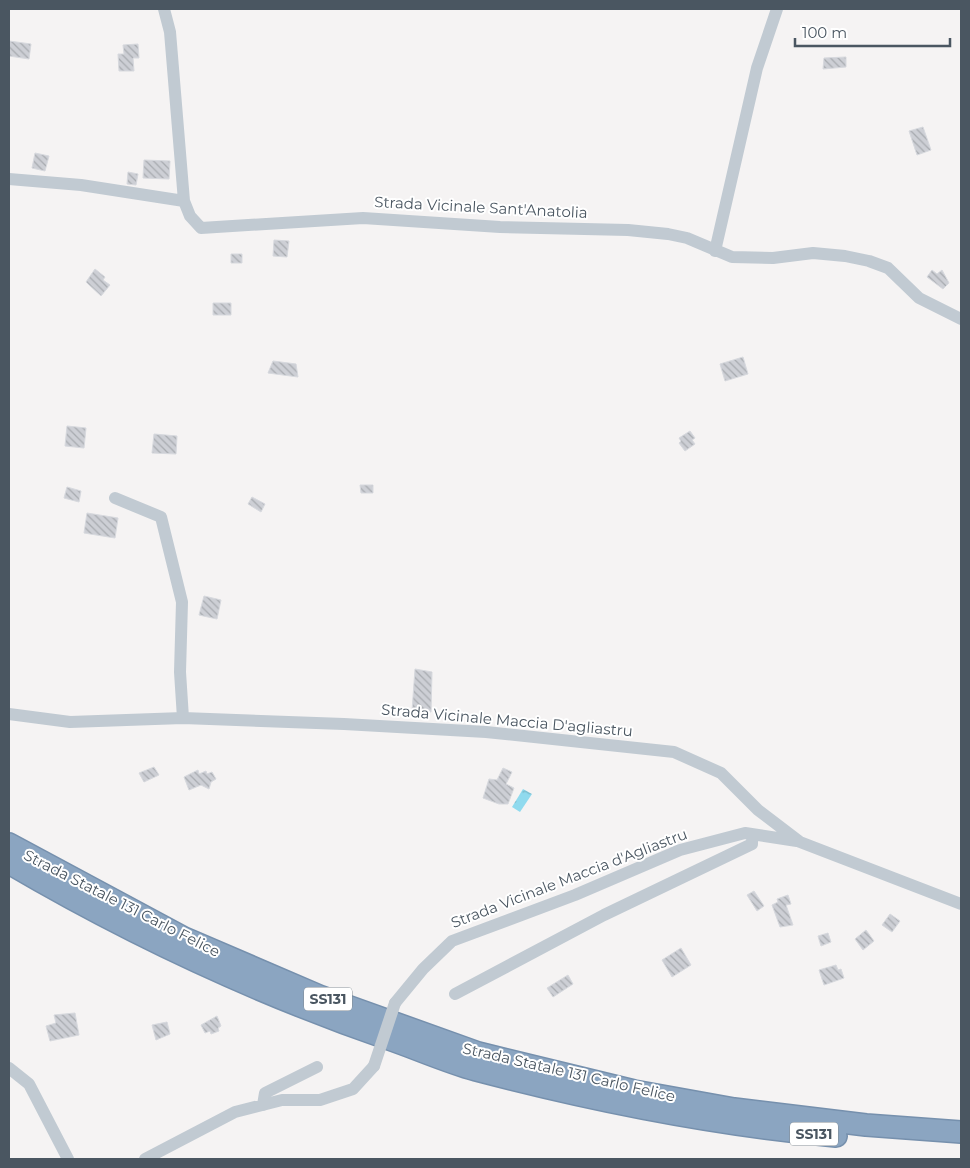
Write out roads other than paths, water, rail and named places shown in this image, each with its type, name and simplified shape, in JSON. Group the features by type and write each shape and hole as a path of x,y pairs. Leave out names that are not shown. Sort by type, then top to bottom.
{"highway":[{"name":"Strada Statale 131 Carlo Felice","path":"9,844 184,938 319,996 478,1053 668,1105 961,1132"},
{"name":"Strada Statale 131 Carlo Felice","path":"9,863 177,954 314,1013 475,1069 799,1132 961,1146"}],"street":[{"name":"Strada Vicinale Sant'Anatolia","path":"164,9 170,32 184,201 190,216 201,228 363,218 500,227 628,230 687,238 715,251 743,258 773,258 813,253 845,256 868,261 888,268 919,298 961,319"},
{"path":"715,251 757,68 777,9"},
{"path":"9,179 81,185 184,201"},
{"path":"114,498 161,516 182,602 180,672 183,718"},
{"name":"Strada Vicinale Maccia D'agliastru","path":"9,714 70,722 183,718 486,732 674,752 721,773 758,810 800,842 961,904"},
{"name":"Strada Vicinale Maccia d'Agliastru","path":"145,1159 235,1112 282,1100 320,1100 353,1089 374,1066 395,1004 423,969 452,941 576,895 680,850 745,833 800,842"},
{"path":"455,994 604,915 752,844 752,834"},
{"path":"9,1068 29,1084 68,1159"},
{"path":"263,1105 265,1093 317,1068"}],"water":[{"path":"523,789 532,794 520,812 512,807"}]}
